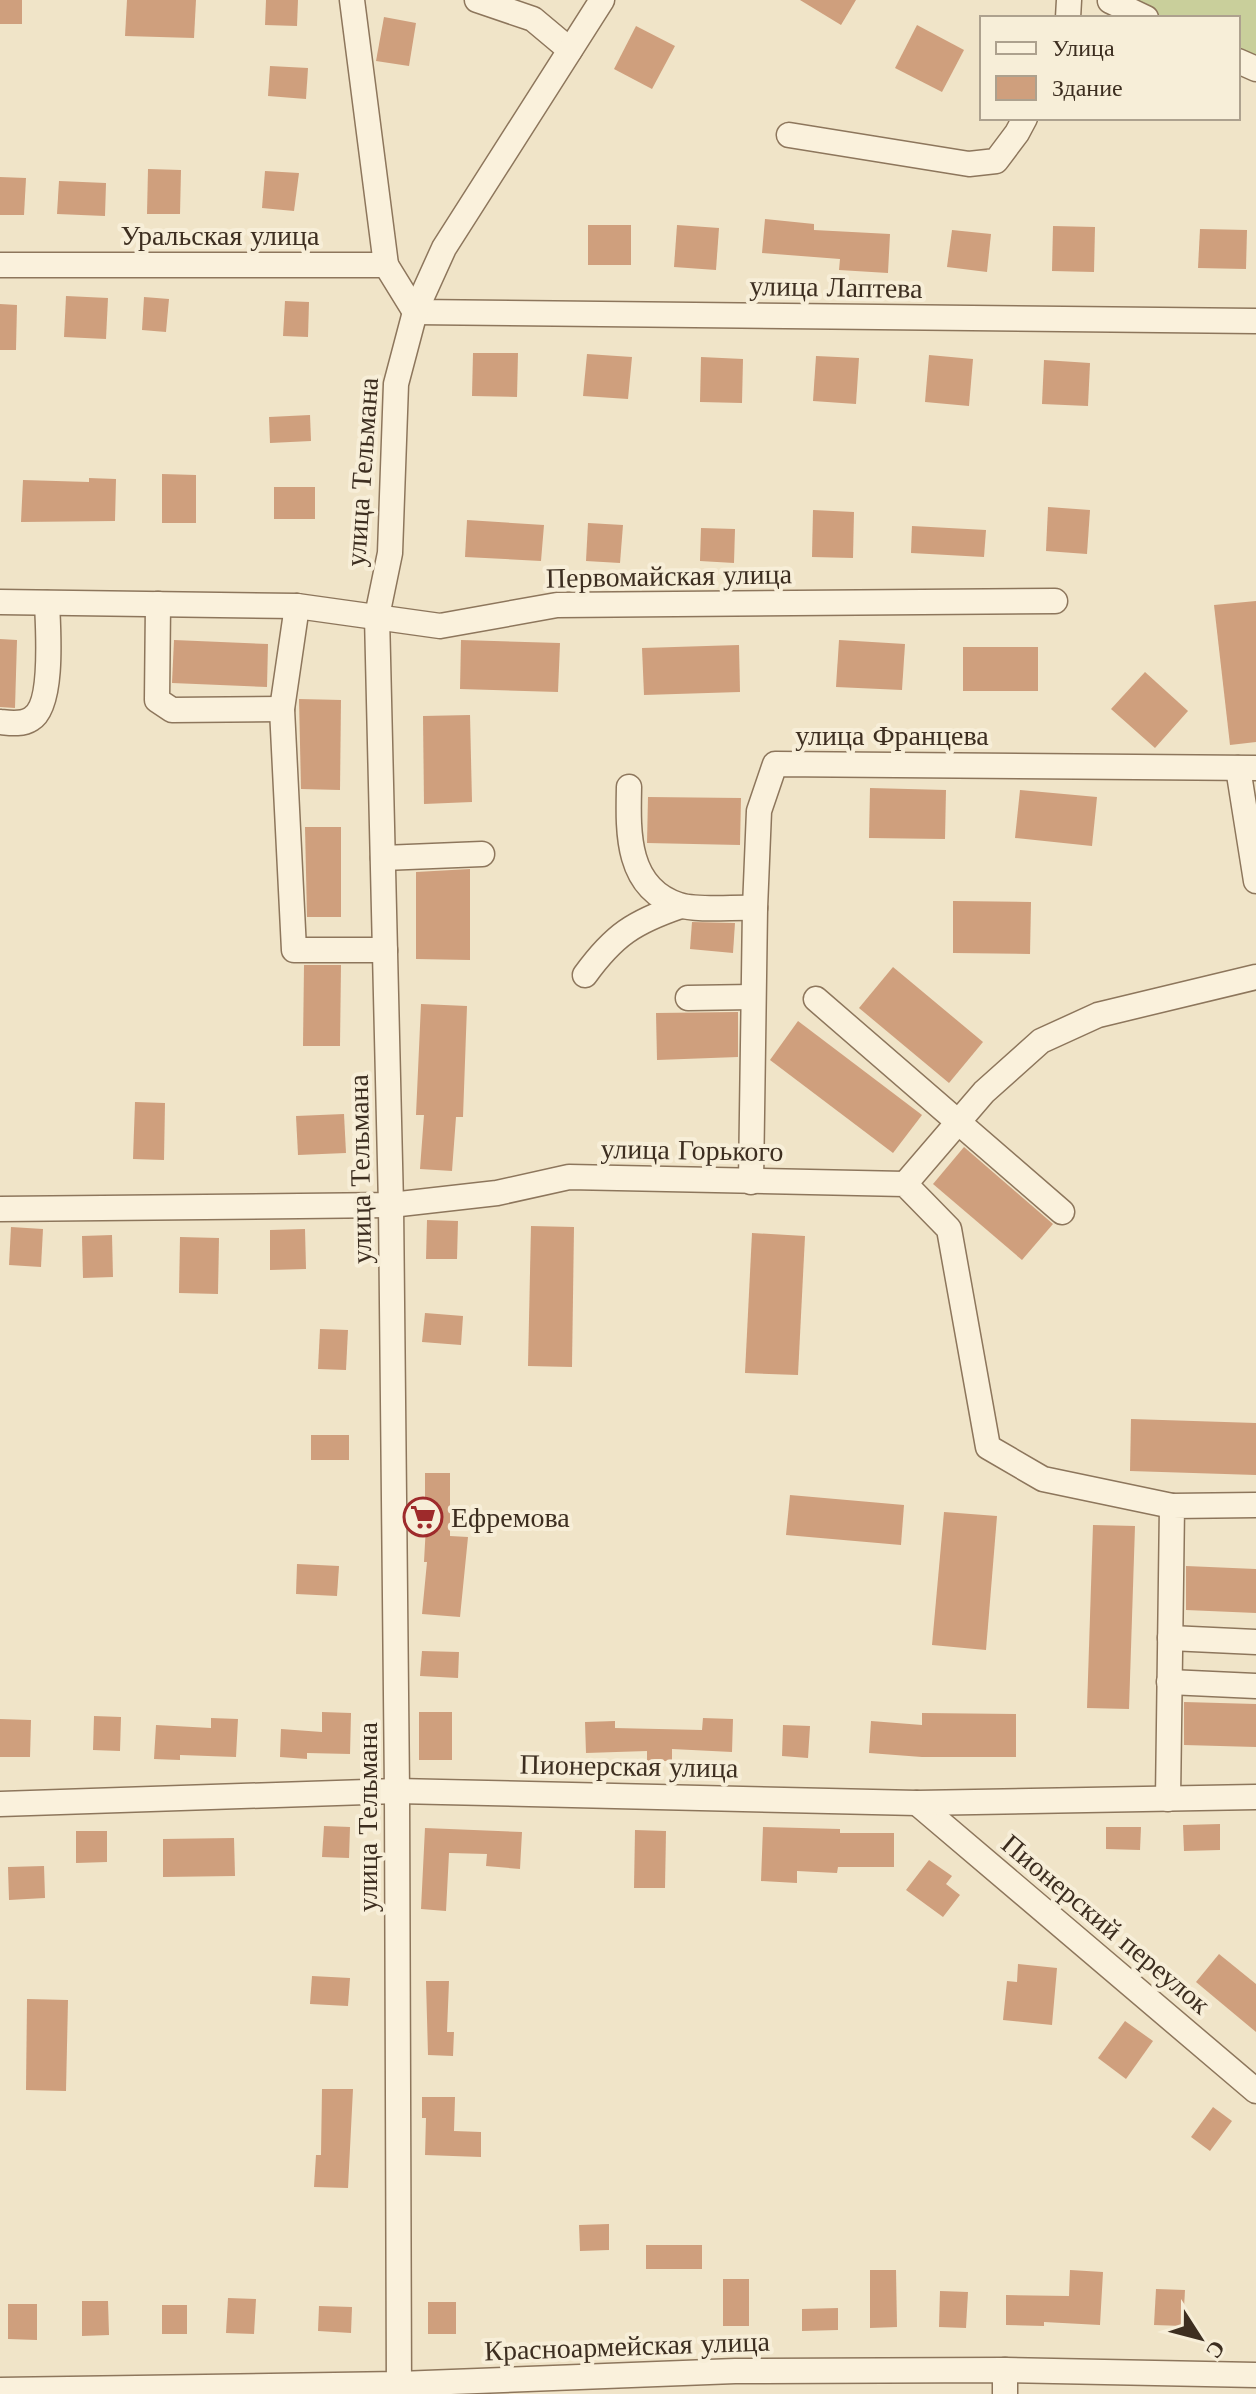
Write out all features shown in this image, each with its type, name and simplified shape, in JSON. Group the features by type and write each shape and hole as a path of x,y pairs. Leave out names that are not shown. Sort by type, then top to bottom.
{"street":[{"path":"352,0 386,265 415,312"},
{"path":"477,0 533,19 570,50"},
{"name":"улица Тельмана","path":"399,2389 391,1205 377,616 390,553 396,384 415,312 444,248 602,0"},
{"path":"1108,0 1142,16"},
{"path":"789,135 969,164 996,161 1024,120"},
{"name":"Уральская улица","path":"0,265 386,265"},
{"name":"улица Лаптева","path":"415,312 1256,321"},
{"name":"Первомайская улица","path":"0,602 297,606 440,626 557,605 1055,601"},
{"path":"0,722 18,723 33,719 41,708 46,693 47,603"},
{"path":"158,604 157,700 172,710 282,709"},
{"path":"297,606 282,709 294,950 385,950"},
{"name":"улица Францева","path":"751,1182 759,811 775,764 1247,768 1256,881"},
{"path":"629,787 628,837 632,855 645,879 661,897 681,906"},
{"path":"383,858 482,854"},
{"path":"585,975 620,934 646,918 681,906 755,908"},
{"path":"1256,977 1098,1015 1041,1041 984,1092 905,1184 949,1229 988,1447 1043,1479 1172,1506 1256,1505"},
{"path":"688,998 753,997"},
{"path":"816,999 1062,1212"},
{"name":"улица Горького","path":"0,1209 391,1205 497,1193 569,1177 905,1184"},
{"path":"1168,1799 1172,1506"},
{"path":"1170,1638 1256,1642"},
{"path":"1169,1682 1256,1686"},
{"name":"Пионерская улица","path":"0,1804 397,1791 917,1803 1256,1797"},
{"name":"Пионерский переулок","path":"917,1803 1256,2091"},
{"name":"Красноармейская улица","path":"0,2390 1005,2382 1256,2375"}],"green space":[{"path":"1117,0 1256,0 1256,60 1240,53 1240,16 1160,16"}],"building":[{"path":"0,0 22,0 22,24 0,24"},
{"path":"127,0 196,0 194,38 125,36"},
{"path":"266,0 298,0 297,26 265,25"},
{"path":"800,0 856,0 841,25"},
{"path":"384,17 416,23 409,66 376,61"},
{"path":"917,25 964,50 942,92 895,68"},
{"path":"636,26 675,46 652,89 614,69"},
{"path":"270,66 308,68 306,99 268,96"},
{"path":"148,169 181,170 180,214 147,214"},
{"path":"265,171 299,173 294,211 262,208"},
{"path":"0,177 26,178 24,215 0,215"},
{"path":"59,181 106,183 105,216 57,214"},
{"path":"765,219 814,224 814,230 890,234 888,273 839,270 840,259 762,253"},
{"path":"588,225 631,225 631,265 588,265"},
{"path":"677,225 719,228 716,270 674,267"},
{"path":"1053,226 1095,227 1094,272 1052,271"},
{"path":"1200,229 1247,230 1246,269 1198,268"},
{"path":"952,230 991,234 987,272 947,267"},
{"path":"66,296 108,298 106,339 64,337"},
{"path":"144,297 169,299 166,332 142,330"},
{"path":"285,301 309,302 308,337 283,336"},
{"path":"0,304 17,305 16,350 0,350"},
{"path":"473,353 518,353 517,397 472,396"},
{"path":"587,354 632,357 628,399 583,396"},
{"path":"929,355 973,359 969,406 925,402"},
{"path":"816,356 859,358 856,404 813,401"},
{"path":"701,357 743,359 742,403 700,402"},
{"path":"1044,360 1090,363 1088,406 1042,404"},
{"path":"310,415 311,441 270,443 269,417"},
{"path":"162,474 196,475 196,523 162,523"},
{"path":"89,478 116,479 115,521 21,522 23,480 89,482"},
{"path":"274,487 315,487 315,519 274,519"},
{"path":"1048,507 1090,510 1087,554 1046,551"},
{"path":"813,510 854,512 853,558 812,557"},
{"path":"467,520 544,525 541,561 465,557"},
{"path":"588,523 623,525 620,563 586,561"},
{"path":"912,526 986,530 984,557 911,553"},
{"path":"701,528 735,529 734,563 700,561"},
{"path":"1256,601 1256,742 1230,745 1214,605"},
{"path":"0,639 17,640 15,708 0,707"},
{"path":"174,640 268,644 267,687 172,683"},
{"path":"461,640 560,643 558,692 460,689"},
{"path":"839,640 905,644 902,690 836,687"},
{"path":"739,645 740,692 644,695 642,648"},
{"path":"963,647 1038,647 1038,691 963,691"},
{"path":"1145,672 1188,711 1155,748 1111,709"},
{"path":"299,699 341,700 340,790 301,789"},
{"path":"470,715 472,802 424,804 423,716"},
{"path":"870,788 946,790 945,839 869,838"},
{"path":"1020,790 1097,797 1092,846 1015,838"},
{"path":"648,797 741,798 740,845 647,843"},
{"path":"305,827 341,827 341,917 307,917"},
{"path":"470,869 470,960 416,959 416,872"},
{"path":"953,901 1031,902 1030,954 953,953"},
{"path":"692,922 735,923 733,953 690,949"},
{"path":"304,965 341,965 340,1046 303,1046"},
{"path":"893,967 983,1042 949,1083 859,1008"},
{"path":"421,1004 467,1006 463,1117 456,1117 452,1171 420,1169 424,1115 416,1115"},
{"path":"738,1012 738,1057 657,1060 656,1013"},
{"path":"798,1021 922,1115 893,1153 770,1060"},
{"path":"135,1102 165,1103 164,1160 133,1159"},
{"path":"344,1114 346,1153 298,1155 296,1116"},
{"path":"964,1147 1053,1224 1022,1260 933,1184"},
{"path":"427,1220 458,1221 457,1259 426,1259"},
{"path":"531,1226 574,1227 572,1367 528,1366"},
{"path":"11,1227 43,1229 41,1267 9,1265"},
{"path":"305,1229 306,1269 270,1270 270,1230"},
{"path":"752,1233 805,1236 798,1375 745,1373"},
{"path":"112,1235 113,1277 83,1278 82,1236"},
{"path":"180,1237 219,1238 218,1294 179,1293"},
{"path":"425,1313 463,1316 461,1345 422,1342"},
{"path":"320,1329 348,1330 346,1370 318,1369"},
{"path":"1131,1419 1256,1423 1256,1475 1130,1471"},
{"path":"311,1435 349,1435 349,1460 311,1460"},
{"path":"425,1473 450,1473 450,1536 468,1537 460,1617 422,1614 427,1562 424,1562"},
{"path":"790,1495 904,1505 901,1545 786,1535"},
{"path":"944,1512 997,1516 986,1650 932,1645"},
{"path":"1093,1525 1135,1526 1129,1709 1087,1708"},
{"path":"297,1564 339,1566 337,1596 296,1594"},
{"path":"1186,1566 1256,1569 1256,1613 1186,1610"},
{"path":"422,1651 459,1652 458,1678 420,1676"},
{"path":"1184,1702 1256,1704 1256,1747 1184,1745"},
{"path":"322,1712 351,1713 350,1754 307,1753 307,1759 280,1757 281,1729 322,1732"},
{"path":"419,1712 452,1712 452,1760 419,1760"},
{"path":"922,1713 1016,1714 1016,1757 922,1757 869,1753 871,1721 922,1725"},
{"path":"94,1716 121,1717 120,1751 93,1750"},
{"path":"211,1718 238,1719 236,1757 180,1755 180,1760 154,1759 156,1725 211,1728"},
{"path":"703,1718 733,1719 732,1752 672,1749 672,1761 647,1761 647,1751 586,1753 585,1722 615,1721 615,1728 702,1730"},
{"path":"0,1719 31,1720 30,1757 0,1757"},
{"path":"783,1725 810,1726 808,1758 782,1756"},
{"path":"1220,1824 1220,1850 1184,1851 1183,1825"},
{"path":"324,1826 350,1827 349,1858 322,1857"},
{"path":"763,1827 840,1829 840,1833 894,1833 894,1867 838,1867 837,1873 797,1871 797,1883 761,1881"},
{"path":"1106,1827 1141,1827 1140,1850 1106,1849"},
{"path":"425,1828 522,1832 520,1869 486,1866 487,1854 449,1853 446,1911 421,1909"},
{"path":"635,1830 666,1831 665,1888 634,1888"},
{"path":"76,1831 107,1831 107,1862 76,1863"},
{"path":"234,1838 235,1876 163,1877 163,1839"},
{"path":"929,1860 952,1876 946,1884 960,1895 943,1917 906,1890"},
{"path":"44,1866 45,1898 9,1900 8,1867"},
{"path":"1219,1954 1256,1984 1256,2032 1196,1982"},
{"path":"1018,1964 1057,1968 1052,2025 1003,2020 1007,1981 1017,1982"},
{"path":"312,1976 350,1978 348,2006 310,2004"},
{"path":"426,1981 449,1981 447,2032 454,2032 453,2056 428,2055"},
{"path":"27,1999 68,2000 66,2091 26,2090"},
{"path":"1125,2021 1153,2041 1126,2079 1098,2058"},
{"path":"322,2089 353,2089 348,2188 314,2187 316,2155 321,2155"},
{"path":"422,2097 455,2097 454,2131 481,2132 481,2157 425,2155 426,2118 422,2118"},
{"path":"1213,2107 1232,2121 1210,2151 1191,2137"},
{"path":"609,2224 609,2250 580,2251 579,2225"},
{"path":"646,2245 702,2245 702,2269 646,2269"},
{"path":"870,2270 896,2270 897,2327 870,2328"},
{"path":"1070,2270 1103,2272 1100,2325 1044,2322 1044,2326 1006,2325 1006,2295 1069,2296"},
{"path":"723,2279 749,2279 749,2326 723,2326"},
{"path":"1156,2289 1185,2290 1183,2326 1154,2325"},
{"path":"940,2291 968,2292 966,2328 939,2327"},
{"path":"228,2298 256,2299 254,2334 226,2333"},
{"path":"82,2301 108,2301 109,2335 82,2336"},
{"path":"428,2302 456,2302 456,2334 428,2334"},
{"path":"8,2304 37,2304 37,2340 8,2339"},
{"path":"162,2305 187,2305 187,2334 162,2334"},
{"path":"319,2306 352,2307 351,2333 318,2331"},
{"path":"838,2308 838,2330 802,2331 802,2309"}],"place":[{"name":"Ефремова","path":"423,1517"}]}
